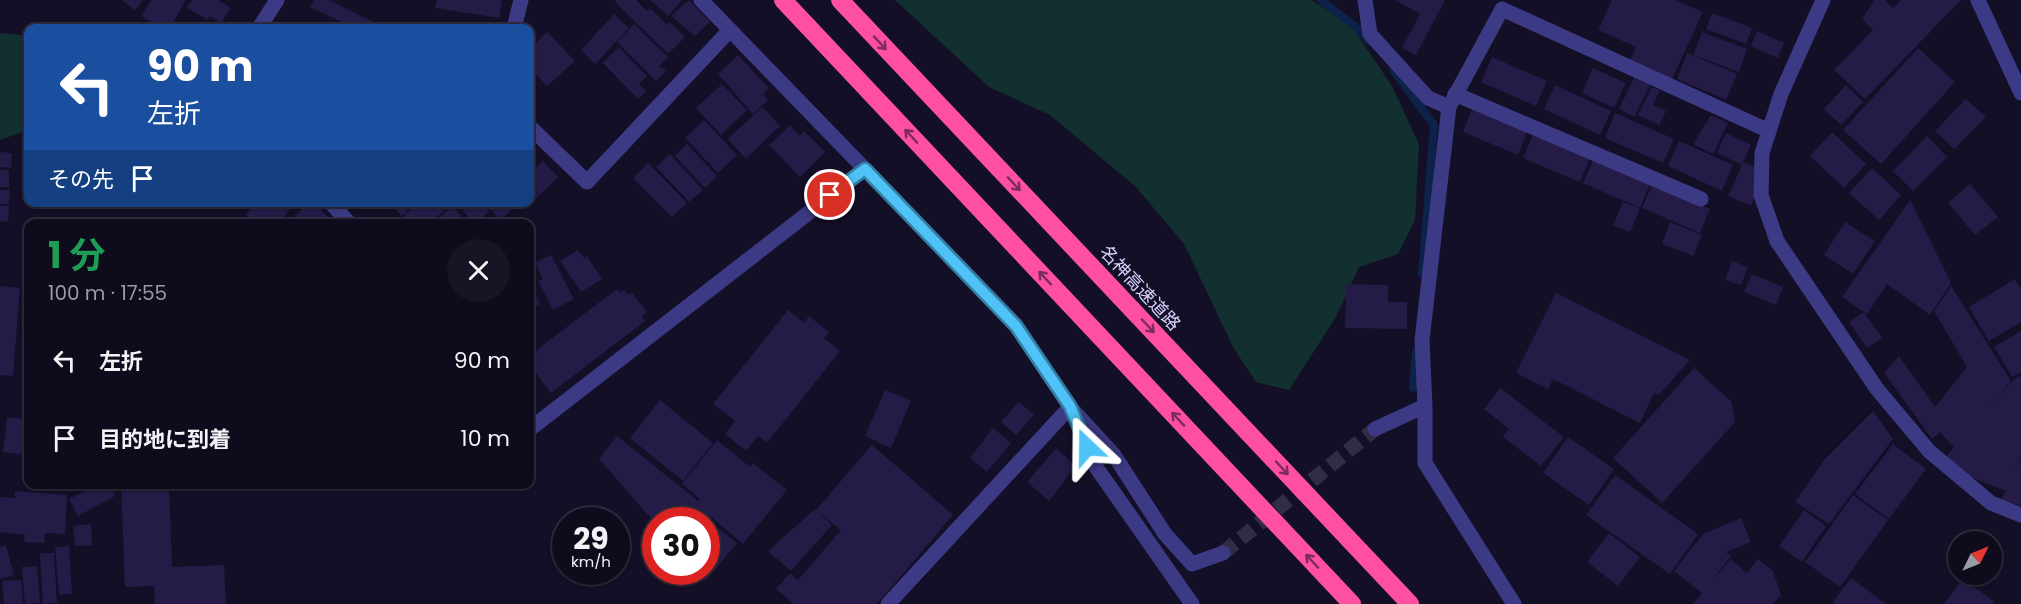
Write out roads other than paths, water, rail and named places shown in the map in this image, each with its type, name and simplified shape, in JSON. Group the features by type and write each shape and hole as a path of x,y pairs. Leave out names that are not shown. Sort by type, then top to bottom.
{"highway":[{"path":"783,0 1352,604"},
{"name":"名神高速道路","path":"840,0 1410,604"}],"street":[{"path":"262,24 277,0"},
{"path":"515,24 521,0"},
{"path":"701,0 1016,326 1070,406 1114,455 1165,534 1192,564 1222,553"},
{"path":"1365,0 1370,34 1428,98 1452,101 1701,199"},
{"path":"1823,0 1767,130 1762,153 1761,195 1777,241 1877,389 1929,451 1991,503 2021,515"},
{"path":"1978,0 2021,93"},
{"path":"1514,604 1425,463 1422,340 1452,101 1502,9 1767,130"},
{"path":"534,131 586,182 730,30"},
{"path":"534,426 865,169"},
{"path":"335,207 345,219"},
{"path":"888,604 1070,406"},
{"path":"1070,406 1096,467 1192,604"},
{"path":"1375,429 1425,406"}],"waterway":[{"path":"1321,0 1357,28 1369,42"},
{"path":"1393,70 1434,125 1422,274"},
{"path":"1413,388 1416,352"}],"tunnel":[{"path":"1223,553 1375,429"}]}
